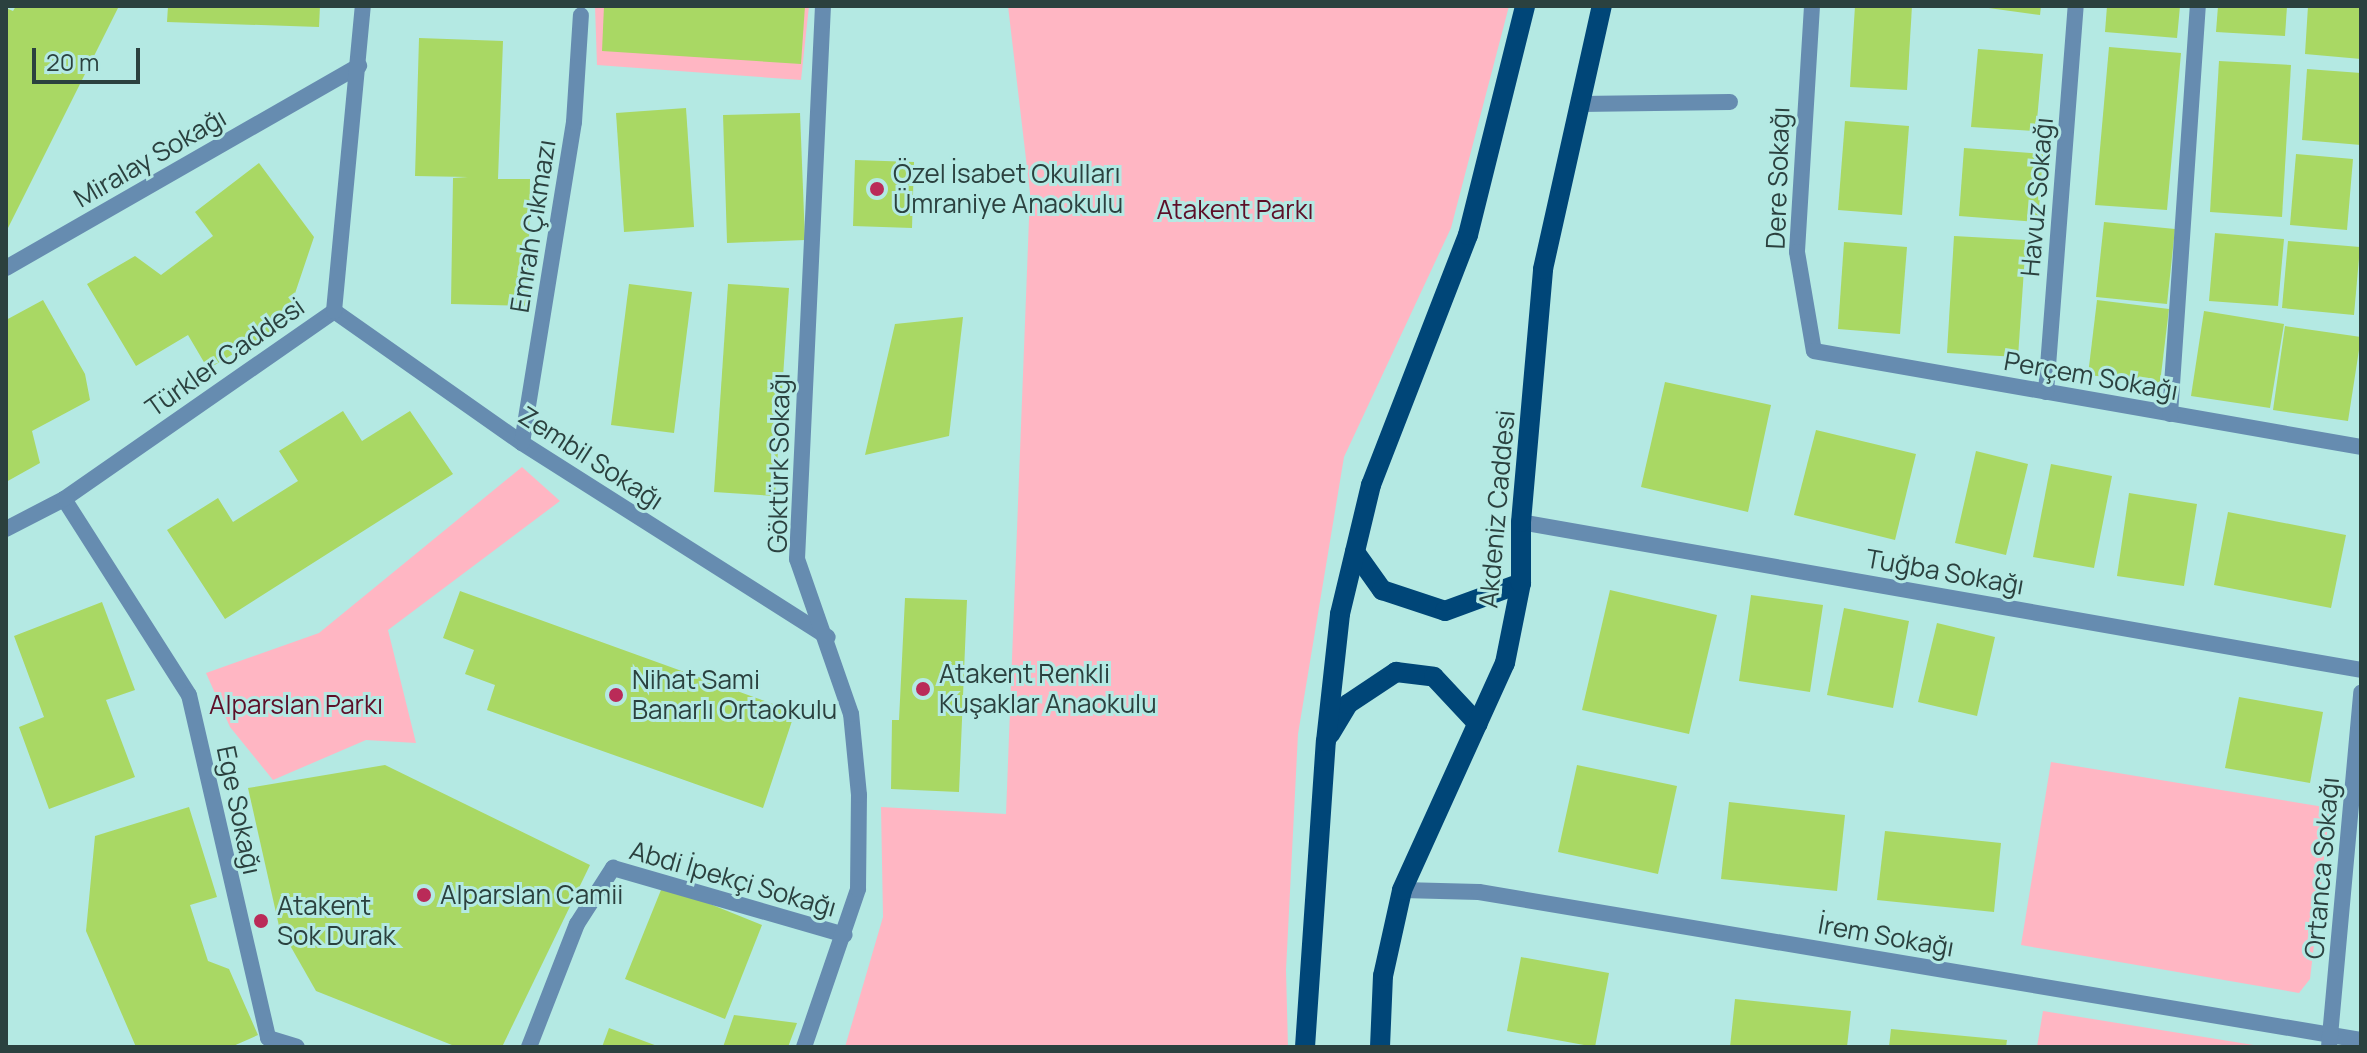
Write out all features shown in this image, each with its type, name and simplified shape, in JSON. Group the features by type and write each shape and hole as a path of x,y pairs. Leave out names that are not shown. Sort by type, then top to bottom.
{"main road":[{"path":"1305,1047 1320,884 1326,741 1340,614 1371,485 1468,235 1525,6"},
{"name":"Akdeniz Caddesi","path":"1380,1047 1383,976 1402,890 1505,663 1521,583 1521,522 1543,269 1602,6"},
{"path":"1355,552 1382,590 1445,611 1521,583"},
{"path":"1326,741 1348,704 1396,672 1434,677 1478,724"}],"street":[{"name":"Türkler Caddesi","path":"6,529 64,499 334,311 363,6"},
{"name":"Göktürk Sokağı","path":"804,1047 845,935 858,889 859,795 851,714 828,637 797,559 823,6"},
{"name":"Dere Sokağı","path":"1812,6 1797,252 1814,351"},
{"name":"Havuz Sokağı","path":"2046,392 2076,6"},
{"path":"2170,414 2198,6"},
{"name":"Emrah Çıkmazı","path":"522,443 574,122 581,15"},
{"name":"Miralay Sokağı","path":"6,268 359,66"},
{"path":"1580,104 1730,102"},
{"name":"Zembil Sokağı","path":"334,311 522,443 828,637"},
{"name":"Perçem Sokağı","path":"1814,351 2361,447"},
{"name":"Ege Sokağı","path":"64,499 189,695 268,1038 297,1047"},
{"name":"Tuğba Sokağı","path":"1521,522 2361,670"},
{"name":"Ortanca Sokağı","path":"2330,1041 2361,692"},
{"name":"Abdi İpekçi Sokağı","path":"529,1047 577,924 613,868 845,935"},
{"name":"İrem Sokağı","path":"1402,890 1479,892 2330,1041 2361,1040"}],"green space":[{"path":"595,6 809,6 801,80 597,65"},
{"name":"Atakent Parkı","path":"1008,6 1509,6 1451,228 1344,457 1298,734 1286,970 1288,1047 845,1047 883,917 881,807 1006,814 1030,193"},
{"name":"Alparslan Parkı","path":"522,467 560,501 388,630 416,743 366,740 273,780 230,727 206,673 319,633"},
{"path":"2051,762 2330,808 2310,979 2299,993 2021,945"},
{"path":"2043,1011 2266,1047 2037,1047"}],"building":[{"path":"16,6 119,6 6,232 6,8 13,11"},
{"path":"168,6 320,6 319,27 167,22"},
{"path":"604,6 805,6 801,64 602,51"},
{"path":"1855,6 1912,6 1907,90 1850,87"},
{"path":"1974,6 2041,6 2040,15"},
{"path":"2107,6 2180,6 2177,38 2105,32"},
{"path":"2218,6 2287,6 2285,36 2216,32"},
{"path":"2308,6 2361,6 2361,59 2305,54"},
{"path":"419,38 503,41 498,179 530,179 528,306 451,304 453,178 468,177 415,176"},
{"path":"2109,47 2181,53 2167,210 2095,205"},
{"path":"1978,49 2043,54 2036,131 1971,127"},
{"path":"2219,61 2291,65 2282,217 2210,212"},
{"path":"2307,69 2361,73 2361,145 2302,140"},
{"path":"686,108 694,227 624,232 616,113"},
{"path":"800,113 805,240 727,243 723,115"},
{"path":"1845,121 1909,126 1902,215 1838,210"},
{"path":"1964,148 2043,154 2038,222 1959,216"},
{"path":"2296,154 2353,159 2347,230 2290,225"},
{"path":"855,160 914,162 912,228 853,226"},
{"path":"259,163 314,237 285,323 208,369 188,335 136,366 87,284 135,256 161,275 213,236 195,212"},
{"path":"2104,222 2175,229 2167,304 2096,297"},
{"path":"2215,233 2284,239 2278,306 2209,301"},
{"path":"1954,236 2026,240 2018,357 1947,353"},
{"path":"2288,241 2360,247 2354,315 2282,308"},
{"path":"1844,242 1907,247 1900,334 1838,329"},
{"path":"629,284 692,292 674,433 611,425"},
{"path":"728,284 789,288 775,496 714,492"},
{"path":"43,300 85,374 90,400 32,431 40,463 6,482 6,320"},
{"path":"2097,300 2169,309 2160,383 2088,375"},
{"path":"2204,311 2284,324 2270,408 2191,396"},
{"path":"963,317 949,436 865,455 895,324"},
{"path":"2285,326 2361,337 2348,421 2273,410"},
{"path":"1665,382 1771,405 1748,512 1641,487"},
{"path":"343,411 362,441 410,411 453,474 225,619 167,530 218,498 233,522 298,481 279,451"},
{"path":"1816,430 1916,454 1895,540 1794,515"},
{"path":"1976,451 2028,464 2006,555 1955,543"},
{"path":"2051,464 2112,476 2094,568 2033,557"},
{"path":"2129,493 2197,504 2184,586 2117,576"},
{"path":"2228,512 2346,535 2331,608 2214,585"},
{"path":"1610,590 1717,615 1689,734 1582,710"},
{"path":"460,591 795,712 763,808 487,710 495,685 465,674 474,650 443,638"},
{"path":"1751,595 1823,605 1810,692 1739,681"},
{"path":"905,598 967,600 959,792 891,789 892,720 899,720"},
{"path":"102,602 135,690 106,700 135,777 49,809 19,727 44,717 14,636"},
{"path":"1844,608 1909,621 1893,708 1827,695"},
{"path":"1937,623 1995,637 1977,716 1918,702"},
{"path":"2239,697 2323,712 2310,783 2225,768"},
{"name":"Alparslan Camii","path":"385,765 590,865 502,1047 457,1047 316,991 279,926 248,788"},
{"path":"1577,765 1677,786 1658,874 1558,852"},
{"path":"1729,802 1845,815 1837,891 1721,879"},
{"path":"189,807 217,897 190,905 208,961 229,969 258,1035 231,1047 136,1047 86,931 95,836"},
{"path":"1885,831 2001,843 1994,912 1877,900"},
{"path":"663,885 762,925 725,1019 625,979"},
{"path":"1521,957 1609,973 1595,1047 1507,1031"},
{"path":"1735,999 1851,1011 1847,1047 1730,1047"},
{"path":"734,1015 797,1023 788,1047 723,1047"},
{"path":"609,1028 660,1047 602,1047"},
{"path":"1891,1029 2007,1040 2006,1047 1889,1047"}],"place":[{"name":"Özel İsabet Okulları Ümraniye Anaokulu","path":"877,189"},
{"name":"Atakent Renkli Kuşaklar Anaokulu","path":"923,689"},
{"name":"Nihat Sami Banarlı Ortaokulu","path":"616,695"},
{"name":"Alparslan Camii","path":"424,895"},
{"name":"Atakent Sok Durak","path":"261,921"}]}
